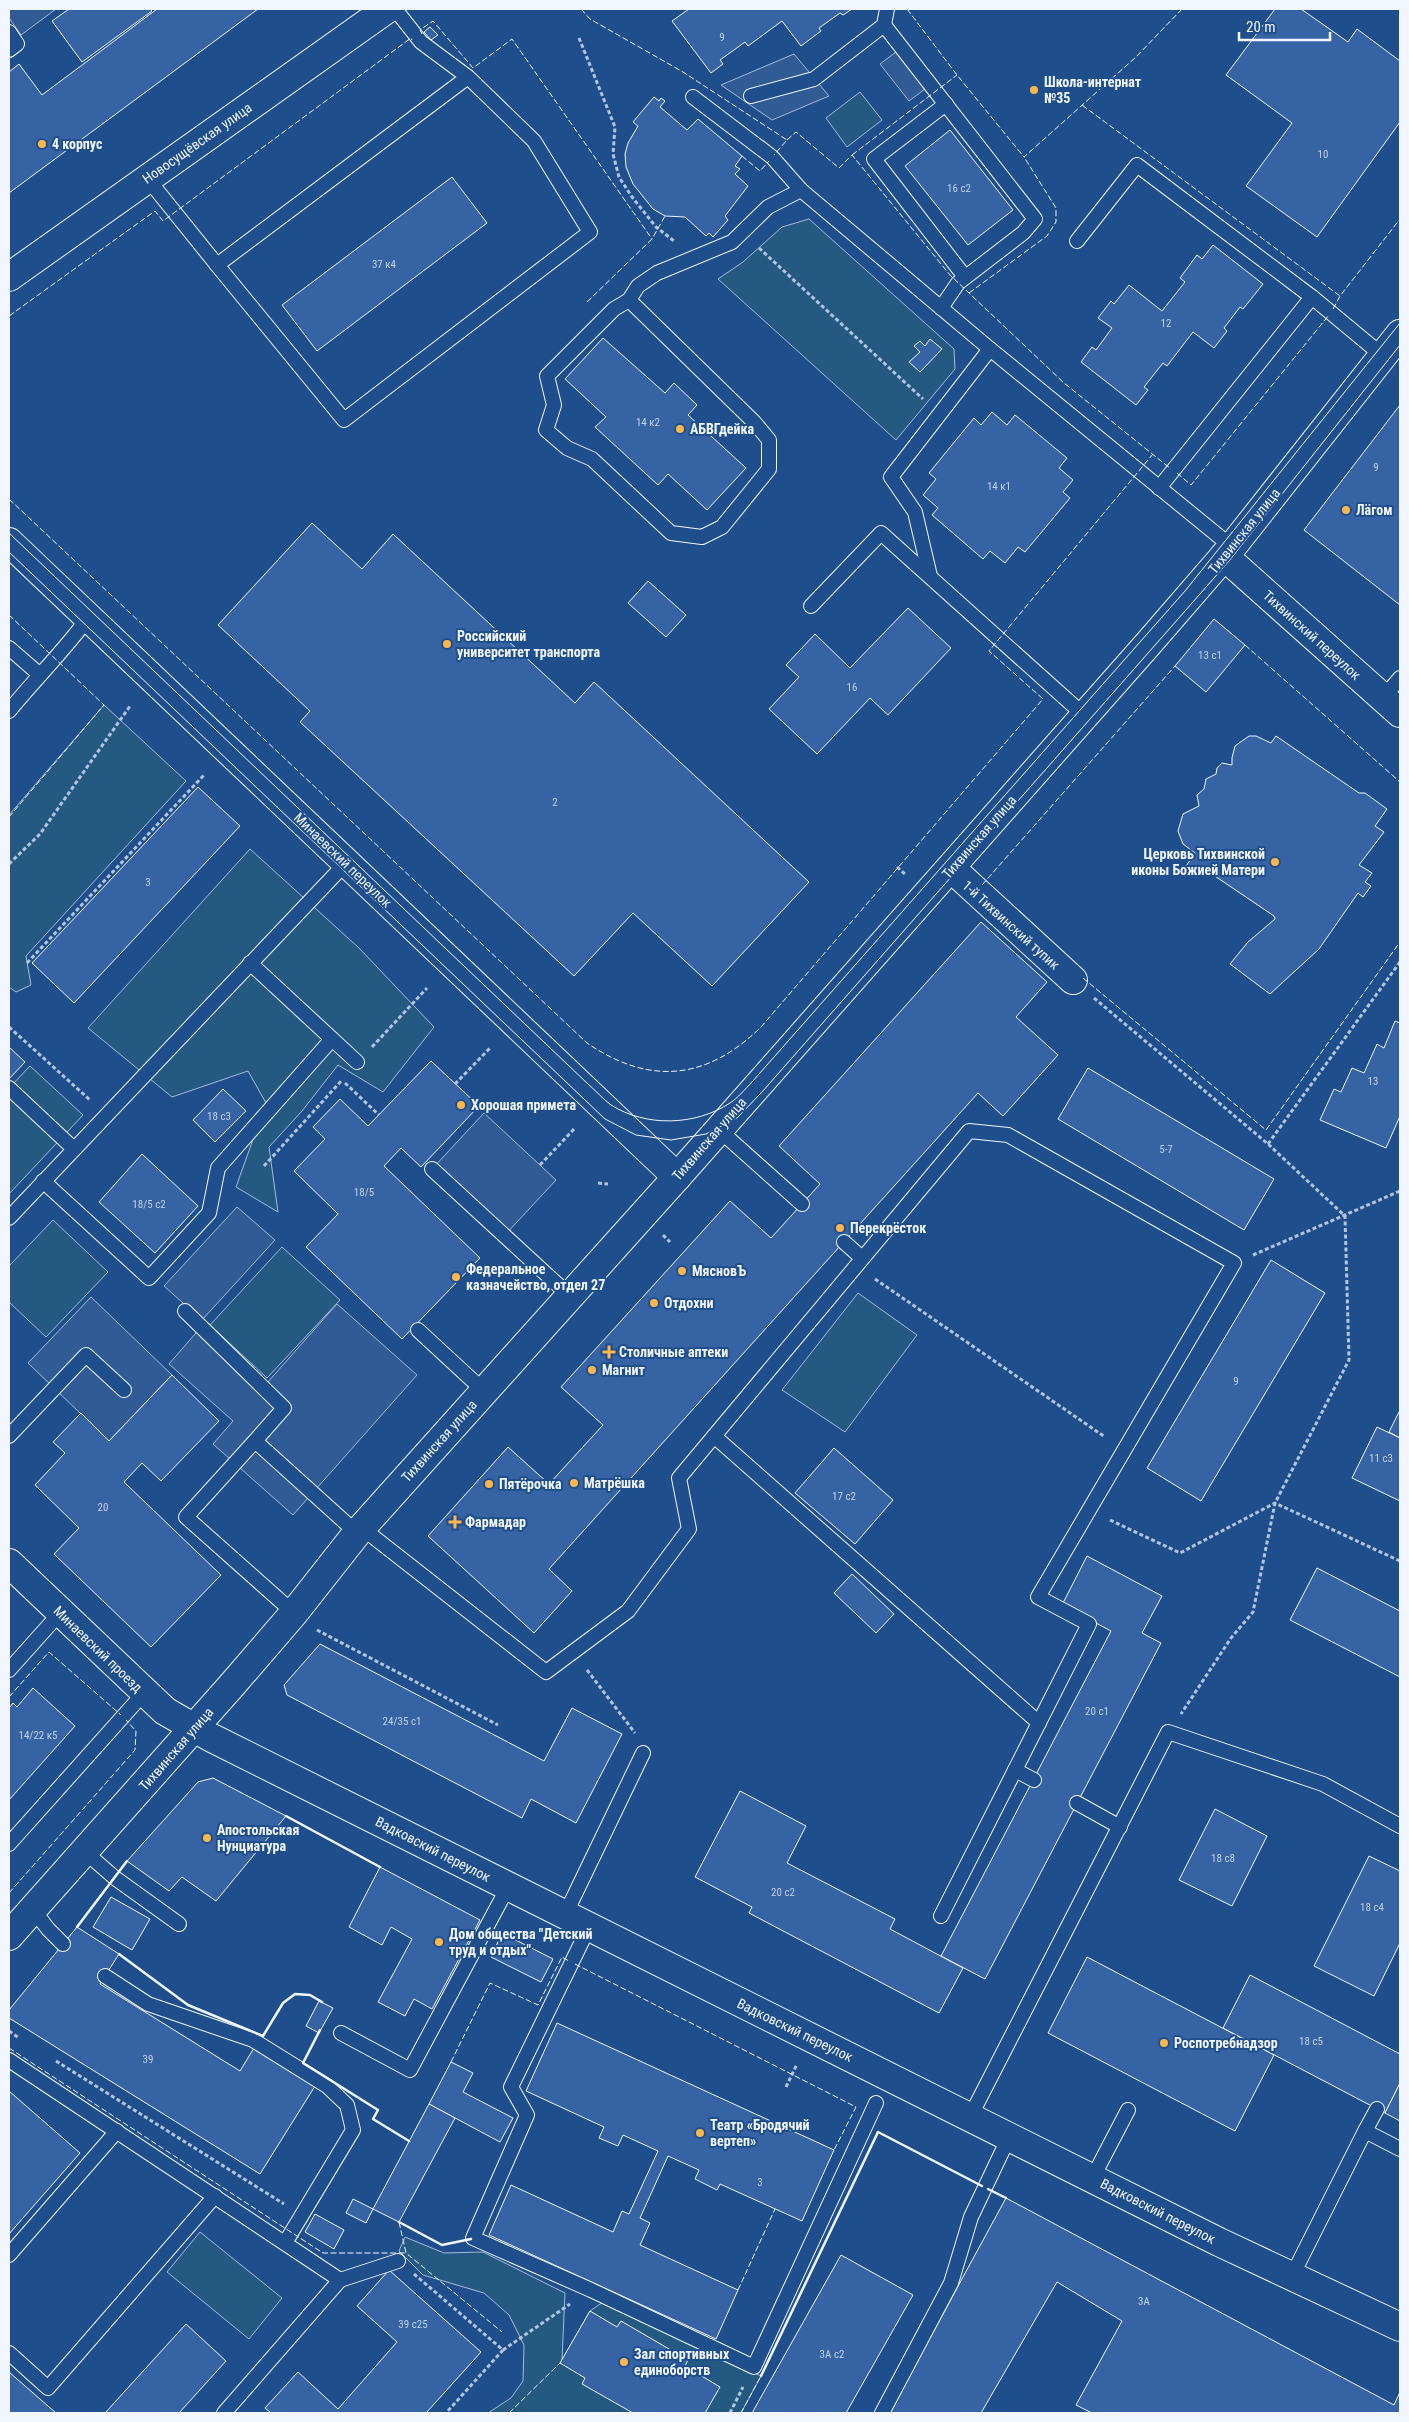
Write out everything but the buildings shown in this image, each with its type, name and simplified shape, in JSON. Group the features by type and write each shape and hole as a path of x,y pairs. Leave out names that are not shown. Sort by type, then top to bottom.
{"street":[{"name":"Новосущёвская улица","path":"9,277 387,9"},
{"name":"Тихвинская улица","path":"9,1936 294,1613 359,1530 677,1177 1228,552 1400,334"},
{"name":"Минаевский переулок","path":"9,542 677,1177"},
{"name":"Тихвинский переулок","path":"1228,552 1394,696"},
{"name":"1-й Тихвинский тупик","path":"950,868 1073,980"},
{"name":"Минаевский проезд","path":"9,1563 144,1693 165,1711 193,1728"},
{"name":"Вадковский переулок","path":"193,1728 1092,2179 1400,2327"}],"lane":[{"path":"147,178 344,420 590,232 534,141 468,77 421,42 395,9"},
{"path":"886,9 884,26 1035,219 1023,233 958,283 941,308"},
{"path":"752,96 814,79 884,26"},
{"path":"9,32 17,44 9,50"},
{"path":"217,265 468,77"},
{"path":"693,97 772,158 801,190 990,350 1159,488 1228,552"},
{"path":"946,104 874,159 965,277"},
{"path":"1078,241 1137,165 1312,297 1383,356"},
{"path":"629,300 754,422 769,440 770,469 722,526 702,537 672,533 592,459 566,448 546,430 554,405 547,376 614,309 629,300 638,286 657,274 732,242 768,207 801,190"},
{"path":"1159,488 1312,297"},
{"path":"930,576 914,512 891,476 990,350"},
{"path":"811,606 881,533 1085,716"},
{"path":"9,711 39,674 67,646 88,618"},
{"path":"9,648 39,674"},
{"path":"10,1214 346,863"},
{"path":"250,964 358,1062"},
{"path":"43,1181 149,1278 209,1213 218,1168 332,1040"},
{"path":"9,1088 74,1149"},
{"path":"718,1129 802,1204"},
{"path":"255,1441 359,1530 546,1672 628,1610 689,1529 678,1478 970,1131 1008,1135 1234,1263 1038,1597 1089,1624 940,1916"},
{"path":"432,1169 570,1296"},
{"path":"844,1242 859,1262"},
{"path":"185,1311 284,1408 186,1517 294,1613"},
{"path":"418,1330 484,1391"},
{"path":"9,1436 86,1355 124,1390"},
{"path":"714,1436 1040,1723"},
{"path":"9,1670 60,1613"},
{"path":"9,1844 144,1693"},
{"path":"970,2118 1168,1732 1323,1784 1400,1826"},
{"path":"565,1915 643,1753"},
{"path":"1015,1770 1034,1780"},
{"path":"1077,1803 1120,1827"},
{"path":"84,1851 115,1878 179,1924"},
{"path":"341,2034 410,2070 508,1886"},
{"path":"33,1909 48,1929 63,1944"},
{"path":"589,1927 511,2087 527,2115 473,2238 592,2290 754,2367 876,2103"},
{"path":"105,1976 148,2004 253,2040 327,2086 347,2105 352,2130 285,2243"},
{"path":"9,2060 340,2280"},
{"path":"1292,2276 1377,2109"},
{"path":"1092,2179 1128,2110"},
{"path":"9,2255 117,2131"},
{"path":"1365,2131 1400,2149"},
{"path":"882,2413 951,2283 971,2217 1009,2137"},
{"path":"9,2353 48,2388 215,2196"},
{"path":"224,2413 340,2280 398,2261"}],"path":[{"path":"579,38 615,127 613,154 619,176 632,197 656,227 668,235 692,259"},
{"path":"759,248 927,403"},
{"path":"9,864 40,834 130,706"},
{"path":"27,963 204,775"},
{"path":"897,867 906,876"},
{"path":"1268,1144 1400,962"},
{"path":"398,1018 427,988"},
{"path":"1094,998 1268,1144 1345,1216 1350,1360 1275,1503 1253,1612 1231,1638 1168,1732"},
{"path":"9,1027 106,1115"},
{"path":"455,1084 491,1047"},
{"path":"264,1166 342,1080"},
{"path":"540,1165 575,1128"},
{"path":"598,1183 608,1184"},
{"path":"1234,1263 1400,1191"},
{"path":"859,1262 1124,1451"},
{"path":"1089,1510 1180,1553 1275,1503"},
{"path":"1275,1503 1400,1561"},
{"path":"316,1629 498,1725"},
{"path":"573,1652 644,1744 643,1753"},
{"path":"9,2031 21,2039"},
{"path":"54,2060 301,2215"},
{"path":"786,2087 797,2064"},
{"path":"398,2261 503,2350"},
{"path":"446,2413 503,2350 592,2290"},
{"path":"730,2413 754,2367"}],"shaded area":[{"path":"9,9 56,9 21,35 9,18"},
{"path":"900,49 929,86 909,101 880,64"},
{"path":"794,54 829,96 772,120 721,85"},
{"path":"860,92 882,120 847,147 826,118"},
{"path":"809,219 954,349 955,369 896,440 718,279 743,262 782,227"},
{"path":"104,705 186,781 26,956 31,985 16,992 9,987 9,815"},
{"path":"250,849 359,948 434,1027 383,1092 338,1065 302,1111 269,1147 278,1212 236,1187 266,1103 248,1071 172,1097 88,1028"},
{"path":"30,1066 83,1115 9,1194 9,1088"},
{"path":"484,1113 556,1180 504,1236 432,1169"},
{"path":"237,1207 275,1240 202,1320 164,1286"},
{"path":"53,1220 108,1272 46,1337 9,1302 9,1266"},
{"path":"282,1247 340,1300 267,1378 210,1325"},
{"path":"858,1293 917,1335 845,1432 782,1390"},
{"path":"91,1297 172,1375 109,1441 28,1363"},
{"path":"337,1304 417,1375 293,1515 213,1444 233,1421 169,1364 202,1326 267,1383"},
{"path":"200,2232 282,2298 249,2339 167,2272"},
{"path":"405,2237 444,2253 483,2252 565,2293 562,2360 590,2311 603,2302 761,2376 741,2413 488,2413 511,2398 523,2381 524,2345 509,2315 484,2293 423,2275 399,2251"}],"tram line":[{"path":"9,533 605,1100 611,1105 639,1117 670,1121 686,1120 716,1111 730,1103 752,1082 1185,591 1400,323"},
{"path":"9,552 605,1119 636,1135 671,1140 706,1134 737,1118 762,1092 1229,561 1400,345"}],"fence":[{"path":"581,9 590,19 683,72 787,140 774,155"},
{"path":"907,9 957,75 1024,157 1136,57 1182,9"},
{"path":"422,34 420,30 433,21 473,68 512,39 652,239"},
{"path":"9,316 155,211 163,221 411,38 412,40"},
{"path":"852,155 957,75"},
{"path":"1082,105 1340,296"},
{"path":"787,140 796,132 839,168 852,155 950,275 1064,383 1171,469"},
{"path":"742,156 760,171 769,161"},
{"path":"969,293 1047,236 1056,222 1056,208 1024,157"},
{"path":"587,302 652,239 665,216"},
{"path":"1333,309 1340,296 1400,219"},
{"path":"1177,473 1191,485 1329,315"},
{"path":"9,499 587,1043 610,1057 633,1066 656,1071 677,1071 699,1067 720,1058 741,1045 761,1027 1043,699 989,651 1153,454"},
{"path":"9,615 104,705 9,817"},
{"path":"1245,645 1400,782"},
{"path":"982,885 1175,666"},
{"path":"1083,978 1266,1130 1400,942"},
{"path":"9,1697 49,1652 121,1715"},
{"path":"9,1893 135,1750 136,1731 126,1720"},
{"path":"451,2062 490,1983 538,2005 562,1957 569,1961"},
{"path":"575,1964 856,2107 834,2150"},
{"path":"9,2048 323,2253 406,2253"},
{"path":"738,2290 775,2209"},
{"path":"399,2222 406,2253 502,2332"},
{"path":"509,2413 560,2363"},
{"path":"741,2413 761,2376"}],"wall":[{"path":"286,1816 380,1867"},
{"path":"77,1927 127,1861"},
{"path":"119,1954 188,2005 263,2036 283,2003 295,1994 310,1995 322,2002"},
{"path":"320,2030 303,2063 378,2110 373,2119 409,2141"},
{"path":"761,2376 878,2132 982,2186"},
{"path":"988,2189 1006,2198"},
{"path":"399,2222 442,2245 471,2239"}],"place":[{"name":"Школа-интернат №35","path":"1034,90"},
{"name":"4 корпус","path":"42,144"},
{"name":"АБВГдейка","path":"680,429"},
{"name":"Лäгом","path":"1346,510"},
{"name":"Российский университет транспорта","path":"447,644"},
{"name":"Церковь Тихвинской иконы Божией Матери","path":"1275,862"},
{"name":"Хорошая примета","path":"461,1105"},
{"name":"Перекрёсток","path":"840,1228"},
{"name":"МясновЪ","path":"682,1271"},
{"name":"Федеральное казначейство, отдел 27","path":"456,1277"},
{"name":"Отдохни","path":"654,1303"},
{"name":"Столичные аптеки","path":"609,1352"},
{"name":"Магнит","path":"592,1370"},
{"name":"Матрёшка","path":"574,1483"},
{"name":"Пятёрочка","path":"489,1484"},
{"name":"Фармадар","path":"455,1522"},
{"name":"Апостольская Нунциатура","path":"207,1838"},
{"name":"Дом общества \"Детский труд и отдых\"","path":"439,1942"},
{"name":"Роспотребнадзор","path":"1164,2043"},
{"name":"Театр «Бродячий вертеп»","path":"700,2133"},
{"name":"Зал спортивных единоборств","path":"624,2362"}]}
